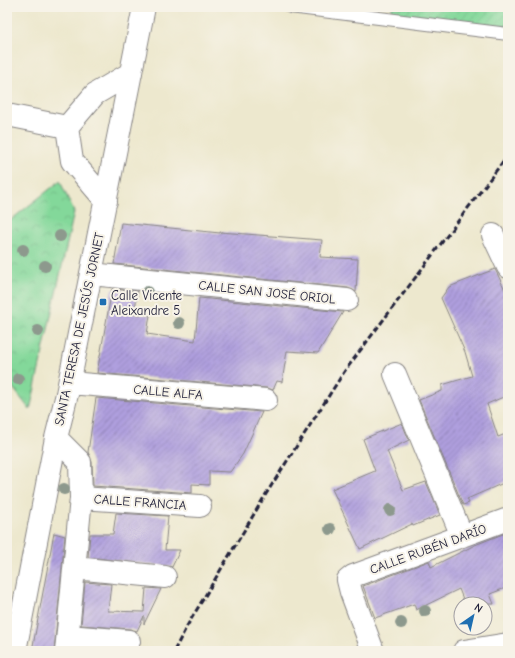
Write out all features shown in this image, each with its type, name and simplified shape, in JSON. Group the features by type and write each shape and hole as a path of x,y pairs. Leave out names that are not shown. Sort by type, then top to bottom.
{"street":[{"name":"SANTA TERESA DE JESÚS JORNET","path":"15,651 56,438 70,383 144,7"},
{"path":"106,201 72,161 67,127 95,94 131,73"},
{"path":"7,115 67,127"},
{"path":"493,235 508,267"},
{"name":"CALLE SAN JOSÉ ORIOL","path":"91,274 347,300"},
{"path":"395,374 462,536"},
{"name":"CALLE ALFA","path":"70,383 266,400"},
{"path":"56,438 80,462 81,498 67,644 130,641"},
{"name":"CALLE FRANCIA","path":"81,498 200,506"},
{"name":"CALLE RUBÉN DARÍO","path":"373,651 348,580 353,576 508,519"},
{"path":"75,568 165,576"},
{"path":"464,651 508,644"}],"lane":[{"path":"290,7 508,34"}],"green space":[{"path":"392,7 508,7 508,31 391,15"},
{"path":"60,181 74,212 30,410 7,380 7,223"}],"building":[{"path":"121,223 220,233 322,240 320,257 358,259 356,292 348,288 114,264"},
{"path":"495,269 508,296 508,395 487,404 498,437 508,433 508,481 467,499 469,503 463,505 419,400 442,391 442,385 472,376 465,352 441,298 449,287"},
{"path":"112,289 138,291 134,314 150,315 147,334 195,341 199,298 343,312 318,353 287,351 282,382 277,381 273,390 267,388 97,373"},
{"path":"96,398 262,412 243,454 230,472 209,471 209,485 192,484 192,493 93,486 92,462 88,452"},
{"path":"402,423 409,440 387,451 403,490 426,482 440,515 413,526 412,524 360,549 332,489 375,471 363,439"},
{"path":"116,513 168,516 165,550 180,550 172,567 88,557 90,534 113,534"},
{"path":"508,532 508,587 490,594 491,596 462,596 459,589 416,610 414,604 375,618 363,586 429,561 431,567 475,545"},
{"path":"54,533 65,536 54,651 32,651"},
{"path":"85,582 111,584 108,611 144,612 146,588 161,589 144,624 144,616 137,631 130,629 81,625"}],"railway":[{"path":"174,651 187,626 266,494 344,372 508,155"}],"place":[{"name":"Calle Vicente Aleixandre 5","path":"103,302"}]}
